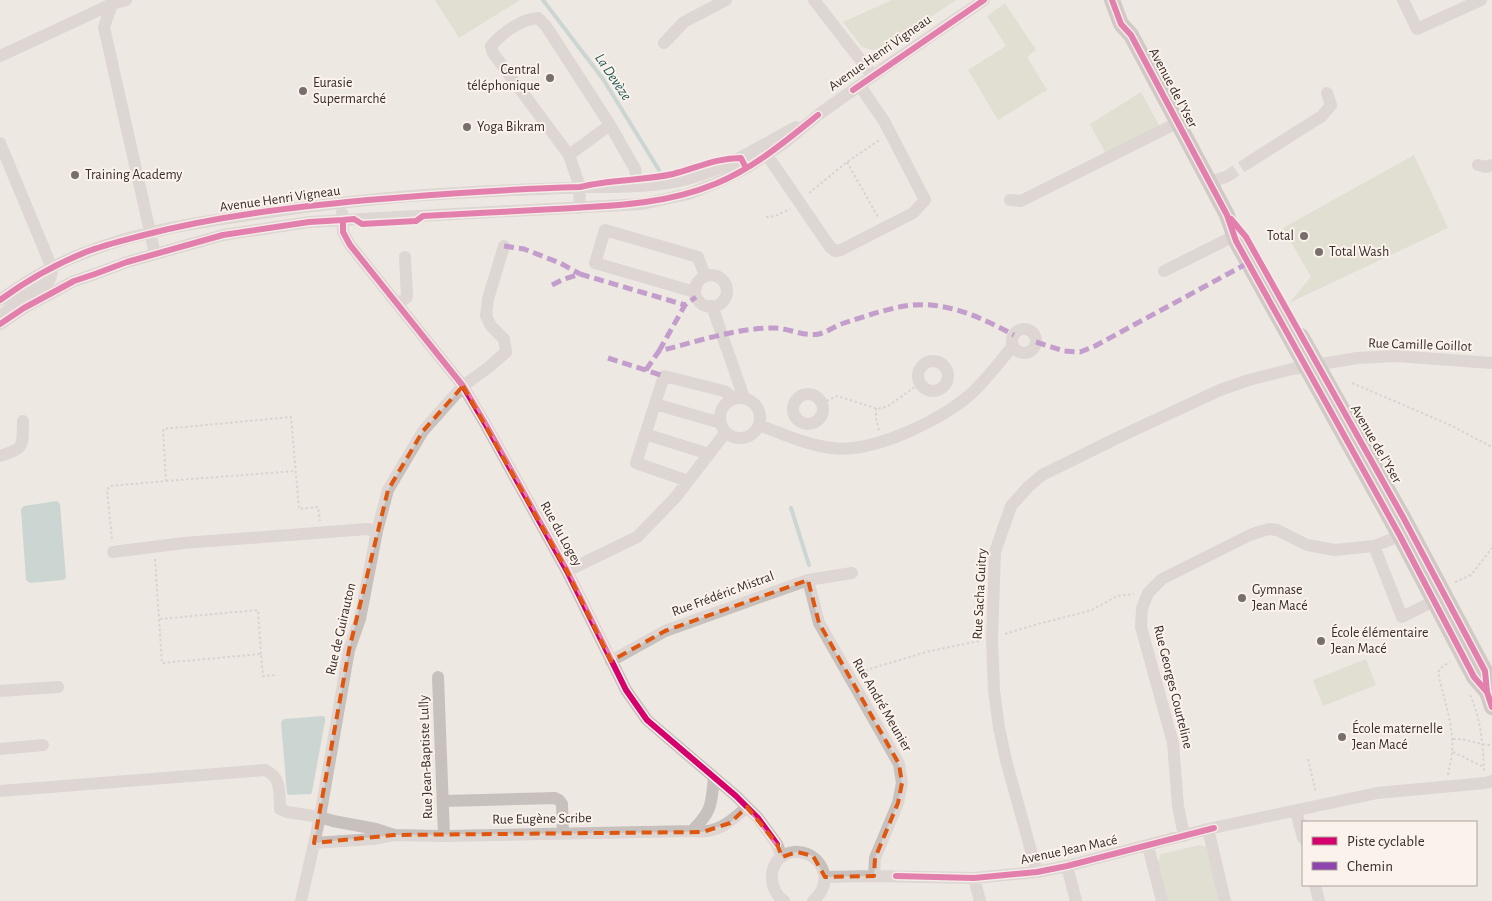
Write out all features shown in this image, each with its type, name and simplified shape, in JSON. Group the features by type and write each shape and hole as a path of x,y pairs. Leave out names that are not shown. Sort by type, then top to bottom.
{"main road":[{"name":"Avenue de l'Yser","path":"1112,0 1121,24 1131,35"},
{"name":"Avenue de l'Yser","path":"1122,0 1131,35 1227,216 1234,236 1269,290 1438,595 1485,671 1490,700"},
{"name":"Avenue de l'Yser","path":"1227,216 1246,237 1269,290"},
{"name":"Avenue de l'Yser","path":"1438,595 1462,655 1490,700"}],"street":[{"path":"0,56 112,4 126,0"},
{"path":"664,43 684,22 726,0"},
{"path":"814,0 873,76"},
{"name":"Avenue Henri Vigneau","path":"0,324 24,308 74,281 127,262 223,236 309,222 642,204 688,194 746,168 768,150 984,0"},
{"path":"1403,0 1417,29 1480,0"},
{"path":"112,4 104,27 155,254"},
{"path":"579,208 580,187 569,155 492,53 491,46 498,38 528,18 538,18 546,26 610,125 635,169 638,186"},
{"path":"768,150 799,202 830,247 835,251 841,250 913,213 925,200 889,134 884,121 860,86"},
{"path":"1251,161 1322,116 1331,105 1327,92"},
{"path":"1010,200 1021,202 1177,122"},
{"path":"569,155 610,125"},
{"path":"0,143 52,268 52,276 49,282 19,299 0,318"},
{"name":"Avenue Henri Vigneau","path":"0,300 15,289 52,268 86,252 178,226 341,203 461,192 638,186 680,180 768,150"},
{"path":"1478,165 1486,167 1492,165"},
{"path":"1209,182 1226,177"},
{"path":"461,192 464,214"},
{"name":"Rue du Logey","path":"341,203 343,232 350,244 463,386 486,425 567,571 626,690 647,720 758,818 777,844 782,857"},
{"path":"695,292 595,263 605,230 698,257 705,276"},
{"path":"1164,270 1234,236"},
{"name":"Rue de Guirauton","path":"301,901 320,817 349,650 360,619 377,531 388,490 423,431 463,386 506,352 504,339 491,326 486,316 488,299 504,246"},
{"path":"398,304 406,297 405,258"},
{"path":"52,268 62,276 74,281"},
{"path":"705,276 720,278 726,287 725,298 718,305 703,304 696,297 695,292 698,283 705,276"},
{"path":"712,306 739,398"},
{"path":"759,425 805,443 831,448 851,449 903,434 943,414 975,390 1013,346"},
{"name":"Rue Camille Goillot","path":"1311,365 1357,358 1396,356 1492,363"},
{"path":"936,361 947,371 947,381 942,389 927,391 919,384 919,369 926,362 936,361"},
{"name":"Rue Sacha Guitry","path":"1037,872 1007,764 999,728 994,690 992,639 994,552 1011,506 1042,475 1119,437 1220,390 1249,380 1311,365"},
{"path":"655,404 723,427 738,438 745,438 751,435 759,425 760,411 751,400 664,376 636,463 688,481"},
{"path":"942,389 954,406"},
{"path":"801,394 811,394 820,399 823,413 817,421 807,424 800,421 794,416 792,406 797,398 801,394"},
{"path":"567,571 637,537 674,498 709,454 723,427 720,417 724,406 739,398"},
{"path":"0,456 16,451 22,445 23,421"},
{"path":"793,438 800,421"},
{"path":"645,434 709,454"},
{"path":"113,552 367,529 377,531"},
{"name":"Rue Georges Courteline","path":"1184,836 1178,806 1173,743 1141,627 1142,608 1148,593 1162,579 1250,535 1269,529 1277,530 1307,545 1321,549 1357,549 1374,546 1405,534"},
{"path":"1374,546 1402,617 1438,595"},
{"name":"Rue Frédéric Mistral","path":"611,661 665,631 808,580 852,573"},
{"name":"Rue André Meunier","path":"808,580 819,623 899,764 902,783 898,803 875,858 874,876"},
{"name":"Rue Jean-Baptiste Lully","path":"438,677 444,836"},
{"path":"0,691 58,688"},
{"path":"0,749 43,745"},
{"name":"Rue Eugène Scribe","path":"0,791 265,770 273,773 278,783 280,809 287,812 320,817 394,834 444,836 703,832 730,823 747,807"},
{"path":"692,831 704,820 710,810 714,778"},
{"name":"Avenue Jean Macé","path":"825,877 974,878 1037,872 1148,846 1208,829 1376,793 1492,781"},
{"path":"443,801 555,798 562,804 563,833"},
{"path":"1296,811 1302,834"},
{"path":"1208,829 1226,901"},
{"name":"Rue Eugène Scribe","path":"314,843 373,839 394,834"},
{"path":"1148,846 1162,901"},
{"path":"784,901 776,894 771,878 773,870 782,857 797,852 813,856 819,862 825,877 820,894 813,901"},
{"path":"1066,866 1076,901"},
{"path":"974,878 980,901"},
{"path":"1315,886 1319,901"}],"path":[{"path":"766,217 788,211 848,162 889,134"},
{"path":"848,162 884,228"},
{"path":"1352,383 1450,425 1492,447"},
{"path":"822,403 837,396 878,409 888,406 919,384"},
{"path":"876,408 876,418 882,440"},
{"path":"166,480 163,429 291,417 299,509 318,507 322,533"},
{"path":"113,552 107,490 110,486 295,471"},
{"path":"154,547 162,663 261,654"},
{"path":"1438,595 1471,575 1492,548"},
{"path":"159,619 258,610 263,676 277,675"},
{"path":"1445,787 1452,752 1452,739 1451,724 1438,672 1442,667 1462,655"},
{"path":"1452,739 1458,738 1481,745 1492,745"},
{"path":"1452,752 1484,767"},
{"path":"1308,759 1315,786"}],"highlighted area":[{"path":"463,386 567,571 611,661 665,631 808,580 819,623 899,764 902,783 898,803 875,858 874,876 825,877 813,856 797,852 782,857 777,844 747,807 730,823 703,832 394,835 314,843 349,650 388,490 423,431"}],"green space":[{"path":"435,0 520,0 459,38"},
{"path":"892,0 956,0 888,46 873,50 862,47 843,22"},
{"path":"1005,3 1036,50 1027,57 1047,90 998,120 968,70 1006,46 987,16"},
{"path":"1141,92 1161,129 1106,154 1090,124"},
{"path":"1414,155 1448,228 1289,303 1311,277 1283,228"},
{"path":"1366,659 1376,685 1323,706 1313,680"},
{"path":"1200,845 1206,847 1220,901 1168,901 1158,862 1161,854"}],"water":[{"path":"57,501 60,504 66,578 63,580 30,583 26,580 21,509 24,506"},
{"path":"323,716 325,721 312,792 311,794 289,795 287,793 281,722 284,719"}],"waterway":[{"name":"La Devèze","path":"543,0 603,79 659,170"},
{"name":"La Devèze","path":"791,508 809,565"}],"tunnel":[{"path":"1226,177 1251,161"}],"marked path":[{"path":"504,246 524,249 560,263 580,274"},
{"path":"1036,342 1064,351 1080,352 1095,346 1248,263"},
{"path":"552,285 580,274 685,305"},
{"path":"659,351 685,305 696,297"},
{"path":"646,370 659,351 716,336 745,330 774,328 813,335 862,317 911,305 941,306 956,310 986,321 1014,335"},
{"path":"608,358 664,376"}],"cycle path":[{"path":"853,90 984,0"},
{"path":"1112,0 1121,24 1131,35 1227,215 1236,241 1400,536 1474,677 1487,692"},
{"path":"0,324 24,308 74,281 127,262 223,235 309,222 354,219 362,224 416,221 423,216 616,205 656,200 696,191 729,178 743,170 769,153 818,115"},
{"path":"0,300 41,273 93,249 172,228 227,217 368,200 580,187 673,174 715,161 732,158 741,158 746,168"},
{"path":"1231,219 1246,237 1403,517 1485,671 1487,692 1492,707"},
{"path":"343,220 343,232 350,245 463,386 567,571 626,690 647,720 736,796 758,818 777,844"},
{"path":"896,876 974,878 1037,872 1214,828"}],"place":[{"name":"Central téléphonique","path":"550,78"},
{"name":"Eurasie Supermarché","path":"303,91"},
{"name":"Yoga Bikram","path":"467,127"},
{"name":"Training Academy","path":"75,175"},
{"name":"Total","path":"1304,236"},
{"name":"Total Wash","path":"1319,252"},
{"name":"Gymnase Jean Macé","path":"1242,598"},
{"name":"École élémentaire Jean Macé","path":"1321,641"},
{"name":"École maternelle Jean Macé","path":"1342,737"}]}
